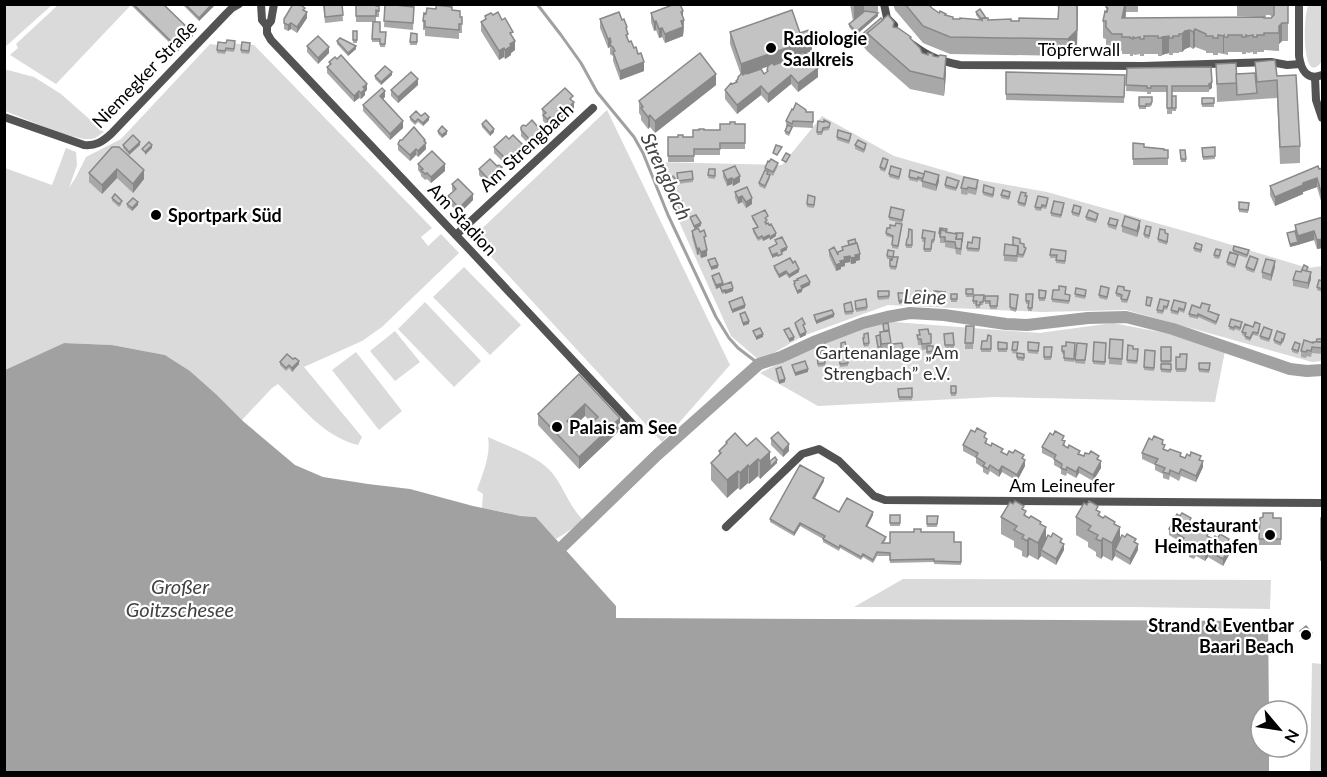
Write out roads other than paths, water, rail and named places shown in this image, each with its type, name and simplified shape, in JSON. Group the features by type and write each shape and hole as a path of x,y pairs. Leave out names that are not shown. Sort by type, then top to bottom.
{"street":[{"name":"Am Stadion","path":"261,4 262,20 267,26 270,40 640,432"},
{"path":"267,26 274,4"},
{"name":"Töpferwall","path":"884,4 887,18 911,44 927,56 960,65 1143,66 1271,62 1287,65 1300,64"},
{"path":"1299,4 1300,64 1306,73 1319,76 1316,100 1323,118"},
{"name":"Niemegker Straße","path":"4,117 84,145 95,146 111,134 235,6"},
{"name":"Am Strengbach","path":"456,235 593,108"},
{"name":"Am Leineufer","path":"726,527 802,454 819,449 839,461 874,496 885,500 1323,503"}],"water":[{"name":"Großer Goitzschesee","path":"64,343 112,345 165,355 190,371 244,422 295,465 323,477 410,489 473,506 536,517 616,606 616,618 1268,621 1269,699 1249,699 1249,759 1269,759 1269,772 5,772 5,370"}],"waterway":[{"name":"Strengbach","path":"537,4 581,63 597,92 634,137 716,317 738,348 759,364"},
{"name":"Leine","path":"563,546 657,455 759,364 863,323 887,317 910,313 1027,325 1088,318 1126,317 1173,329 1290,369 1322,370"}],"place":[{"name":"Radiologie Saalkreis","path":"771,48"},
{"name":"Sportpark Süd","path":"156,215"},
{"name":"Palais am See","path":"557,427"},
{"name":"Restaurant Heimathafen","path":"1270,535"},
{"name":"Strand & Eventbar Baari Beach","path":"1306,635"}],"park label":[{"name":"Gartenanlage „Am Strengbach” e.V.","path":"887,362"}]}
